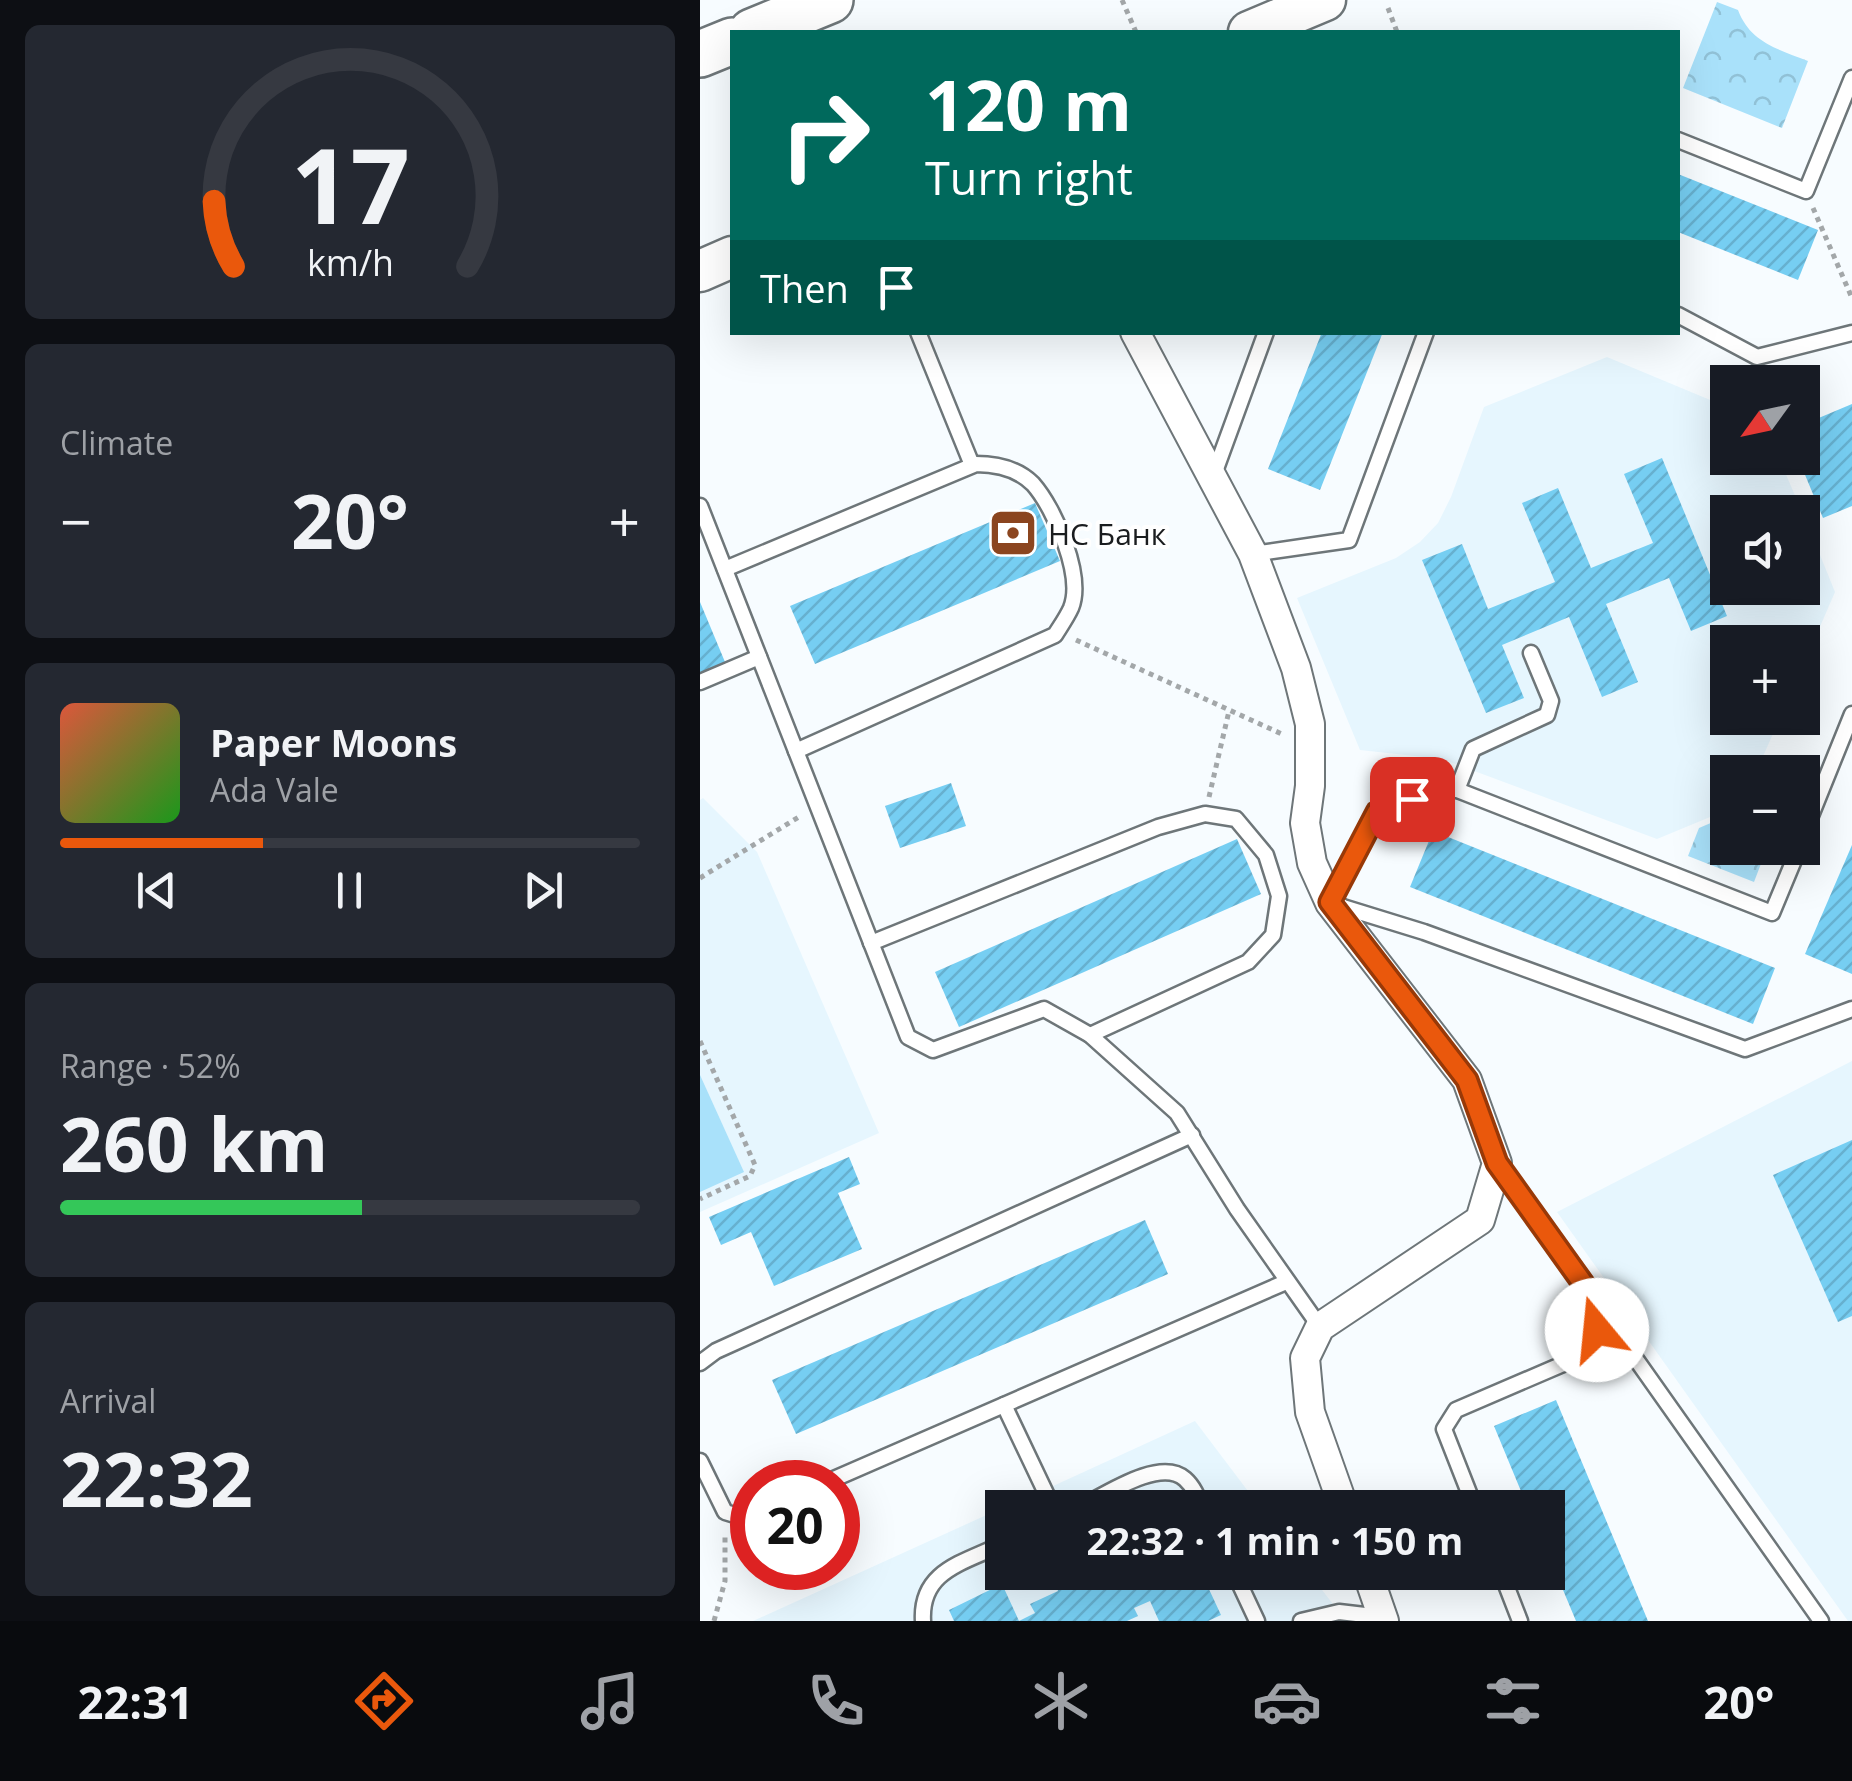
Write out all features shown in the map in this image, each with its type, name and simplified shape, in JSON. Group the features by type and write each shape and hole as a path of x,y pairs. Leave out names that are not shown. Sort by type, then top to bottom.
{"main road":[{"path":"757,30 830,0"},
{"path":"1254,30 1326,0"},
{"path":"700,54 730,41"},
{"path":"700,270 730,257"}],"street":[{"path":"1137,335 1252,554 1296,668 1310,724 1306,823 1312,863 1330,902 1467,1080 1497,1163 1480,1220 1320,1327 1305,1358 1310,1412 1338,1490"},
{"path":"1373,1590 1383,1619"}],"lane":[{"path":"1680,141 1806,191 1852,78"},
{"path":"1680,316 1757,357 1852,333"},
{"path":"919,335 972,466"},
{"path":"1212,480 1265,335"},
{"path":"1252,554 1349,540 1425,335"},
{"path":"725,569 972,466 998,464 1032,482 1053,516 1072,561 1073,606 1057,632 796,751"},
{"path":"700,506 908,1037 932,1050 1044,1009 1090,1035 1178,1112 1286,1282 1320,1327"},
{"path":"1457,790 1473,749 1548,715 1551,701 1532,653"},
{"path":"700,682 759,657"},
{"path":"1820,793 1852,714"},
{"path":"1792,865 1772,913 1447,786 1377,812 1330,902 1424,932 1745,1049 1852,1010"},
{"path":"871,943 1158,826 1205,814 1236,819 1266,855 1279,896 1273,935 1248,962 1090,1035"},
{"path":"700,1362 716,1350 1192,1136"},
{"path":"1497,1163 1821,1621"},
{"path":"860,1468 1286,1282"},
{"path":"1468,1490 1444,1429 1456,1410 1584,1354 1597,1330 1592,1296"},
{"path":"1004,1405 1044,1490"},
{"path":"700,1461 725,1512 730,1514"},
{"path":"1116,1490 1152,1472 1170,1471 1184,1478 1191,1490"},
{"path":"923,1621 922,1602 931,1582 985,1553"},
{"path":"1242,1590 1257,1621"},
{"path":"1507,1590 1520,1621"},
{"path":"1300,1621 1339,1612 1383,1619"}],"path":[{"path":"1122,0 1135,30"},
{"path":"1388,8 1396,30"},
{"path":"1806,191 1852,298"},
{"path":"1057,632 1310,746"},
{"path":"1205,814 1229,710"},
{"path":"700,878 817,805"},
{"path":"700,1041 755,1165 750,1176 700,1200"},
{"path":"714,1621 725,1581 725,1512"}],"shaded area":[{"path":"1607,357 1710,400 1710,475 1786,475 1795,495 1710,495 1710,605 1820,605 1820,555 1835,592 1820,627 1710,625 1710,735 1772,735 1764,755 1710,755 1710,817 1657,839 1442,759 1360,750 1297,598 1396,558 1420,542 1438,523 1451,497 1484,407"},
{"path":"703,798 757,852 879,1133 700,1212 700,800"},
{"path":"1852,1061 1852,1621 1848,1621 1557,1212"},
{"path":"1195,1421 1247,1490 1044,1490"},
{"path":"985,1516 985,1590 1322,1590 1346,1621 753,1621 821,1590 860,1590 860,1572"}],"green space":[{"path":"1717,2 1738,10 1750,30 1766,43 1808,61 1782,128 1683,88"},
{"path":"1710,823 1710,865 1688,856 1699,828"},
{"path":"1711,865 1760,865 1754,882"},
{"path":"700,1075 744,1172 700,1192"}],"building":[{"path":"1680,175 1818,230 1798,280 1680,233"},
{"path":"1321,335 1382,335 1320,490 1268,469"},
{"path":"1852,404 1852,506 1823,518 1820,495 1813,495 1805,475 1820,475 1820,417"},
{"path":"1662,458 1710,575 1710,605 1722,605 1727,616 1691,631 1669,578 1606,604 1638,682 1602,697 1569,617 1502,645 1524,698 1486,713 1422,560 1462,544 1488,609 1555,582 1522,503 1558,488 1591,568 1653,543 1624,474"},
{"path":"1035,503 1060,561 815,664 790,606"},
{"path":"700,602 725,662 700,673"},
{"path":"951,783 966,826 900,848 885,806"},
{"path":"1433,831 1775,968 1753,1024 1410,887"},
{"path":"1237,839 1261,894 959,1027 935,972"},
{"path":"1852,845 1852,974 1805,954"},
{"path":"1852,1140 1852,1316 1838,1322 1773,1175"},
{"path":"849,1157 860,1184 838,1193 862,1249 774,1286 751,1232 721,1245 709,1217"},
{"path":"1145,1220 1168,1274 796,1434 772,1380"},
{"path":"1556,1400 1648,1621 1576,1621 1563,1590 1565,1490 1521,1490 1494,1426"},
{"path":"990,1590 1005,1590 1019,1621 954,1621 949,1610"},
{"path":"1058,1590 1209,1590 1221,1615 1208,1621 1159,1621 1150,1601 1134,1608 1138,1616 1127,1621 1019,1621 1035,1613 1030,1604"}],"place":[{"name":"НС Банк","path":"1013,533"}],"route":[{"path":"1412,799 1377,812 1330,902 1467,1080 1497,1163 1592,1296 1597,1330"}]}
